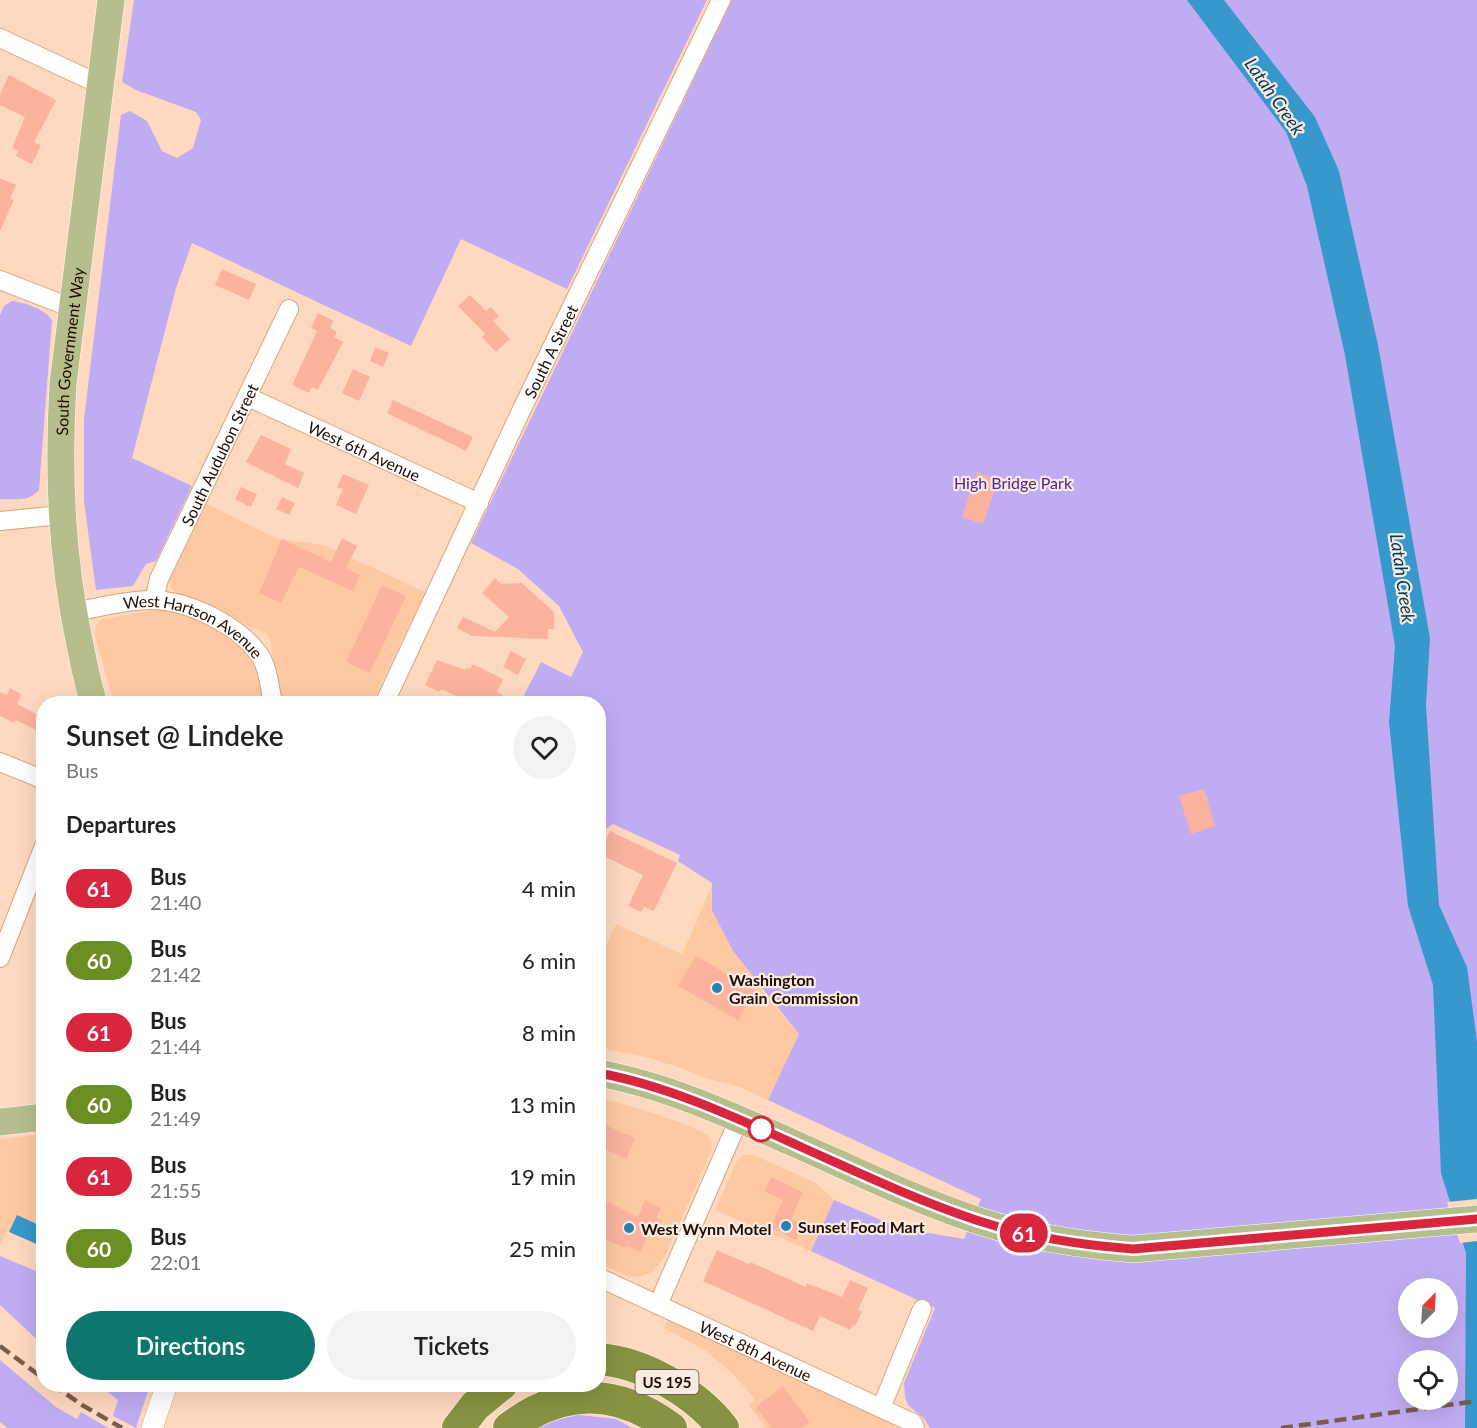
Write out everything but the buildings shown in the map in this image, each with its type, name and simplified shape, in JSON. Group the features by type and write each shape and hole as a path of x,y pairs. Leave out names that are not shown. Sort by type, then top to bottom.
{"highway":[{"name":"US 195","path":"606,1360 656,1376 678,1388 699,1403 723,1428"},
{"path":"458,1428 475,1406 492,1392"},
{"name":"US 195","path":"509,1428 532,1412 550,1404 589,1396 627,1404 653,1416 671,1428"}],"main road":[{"name":"South Government Way","path":"92,696 65,565 61,515 60,435 63,384 111,0"},
{"path":"606,1075 654,1088 739,1119 847,1167 977,1220 1042,1238 1133,1249 1477,1219"},
{"path":"0,1122 36,1118"}],"street":[{"name":"South A Street","path":"393,696 521,411 721,0"},
{"path":"0,38 101,85"},
{"path":"2,287 72,308"},
{"name":"South Audubon Street","path":"154,600 157,584 289,309"},
{"name":"West 6th Avenue","path":"248,397 479,503"},
{"path":"0,520 61,515"},
{"name":"West Hartson Avenue","path":"73,612 133,601 154,600 174,603 201,612 245,639 263,660 272,696"},
{"path":"0,762 36,777"},
{"path":"0,958 36,866"},
{"path":"658,1305 739,1119"},
{"name":"West 8th Avenue","path":"606,1281 914,1425"},
{"path":"881,1408 922,1309"},
{"path":"152,1428 164,1392"}],"shaded area":[{"path":"207,504 278,539 324,545 425,592 375,696 280,696 270,640 266,633 177,595 170,587 170,579"},
{"path":"157,610 177,612 202,620 218,628 252,661 263,685 265,696 112,696 95,636 96,625 103,619"},
{"path":"713,883 711,898 764,993 799,1034 768,1100 740,1087 649,1058 606,1049 606,947 616,924 682,954"},
{"path":"606,1100 679,1122 702,1132 709,1137 712,1144 711,1152 664,1258 652,1272 629,1277 606,1266"},
{"path":"36,1135 36,1244 7,1230 0,1245 0,1139"},
{"path":"744,1155 753,1155 810,1180 834,1200 811,1251 715,1210 737,1161"},
{"path":"668,1319 892,1424 895,1428 766,1428 749,1405 755,1399 732,1373 706,1351 664,1328"}],"green space":[{"path":"134,0 707,0 567,289 461,239 411,346 192,243 176,288 132,458 192,486 156,561 146,564 133,586 96,590 84,502 84,419 121,115 130,111 147,121 162,151 177,158 193,148 201,120 196,112 136,90 122,82"},
{"name":"High Bridge Park","path":"732,0 1477,0 1477,1428 930,1428 924,1419 908,1405 904,1383 935,1308 811,1251 834,1200 900,1228 964,1239 981,1199 768,1100 799,1034 733,951 712,910 712,883 678,861 680,855 613,824 606,828 606,696 524,696 541,662 571,677 583,652 559,606 518,569 471,543"},
{"path":"12,301 34,307 52,320 39,490 26,498 0,499 0,315 4,306"},
{"path":"0,1256 36,1271 36,1338 0,1305"},
{"path":"0,1360 56,1407 77,1419 81,1412 108,1428 7,1428 0,1422"},
{"path":"108,1392 148,1392 136,1428 113,1416 118,1400"},
{"path":"579,1415 616,1419 632,1428 533,1428 543,1422"}],"water":[{"name":"Latah Creek","path":"1187,0 1224,0 1315,117 1339,171 1378,345 1430,638 1426,705 1439,905 1467,967 1477,1042 1477,1428 1465,1428 1466,1253 1441,1173 1433,985 1408,906 1389,722 1395,646 1345,355 1307,186 1286,132"},
{"path":"17,1215 36,1224 36,1244 9,1232"}],"pier":[{"path":"1477,1199 1477,1241 1460,1243 1447,1202"}],"railway":[{"path":"0,1346 36,1373"},
{"path":"63,1392 122,1428"},
{"path":"1281,1428 1477,1401"}],"bus line":[{"name":"61","path":"606,1075 654,1088 739,1119 847,1167 977,1220 1042,1238 1133,1249 1477,1219"}],"place":[{"name":"Washington Grain Commission","path":"717,988"},
{"name":"Sunset Food Mart","path":"786,1226"},
{"name":"West Wynn Motel","path":"629,1228"}]}
